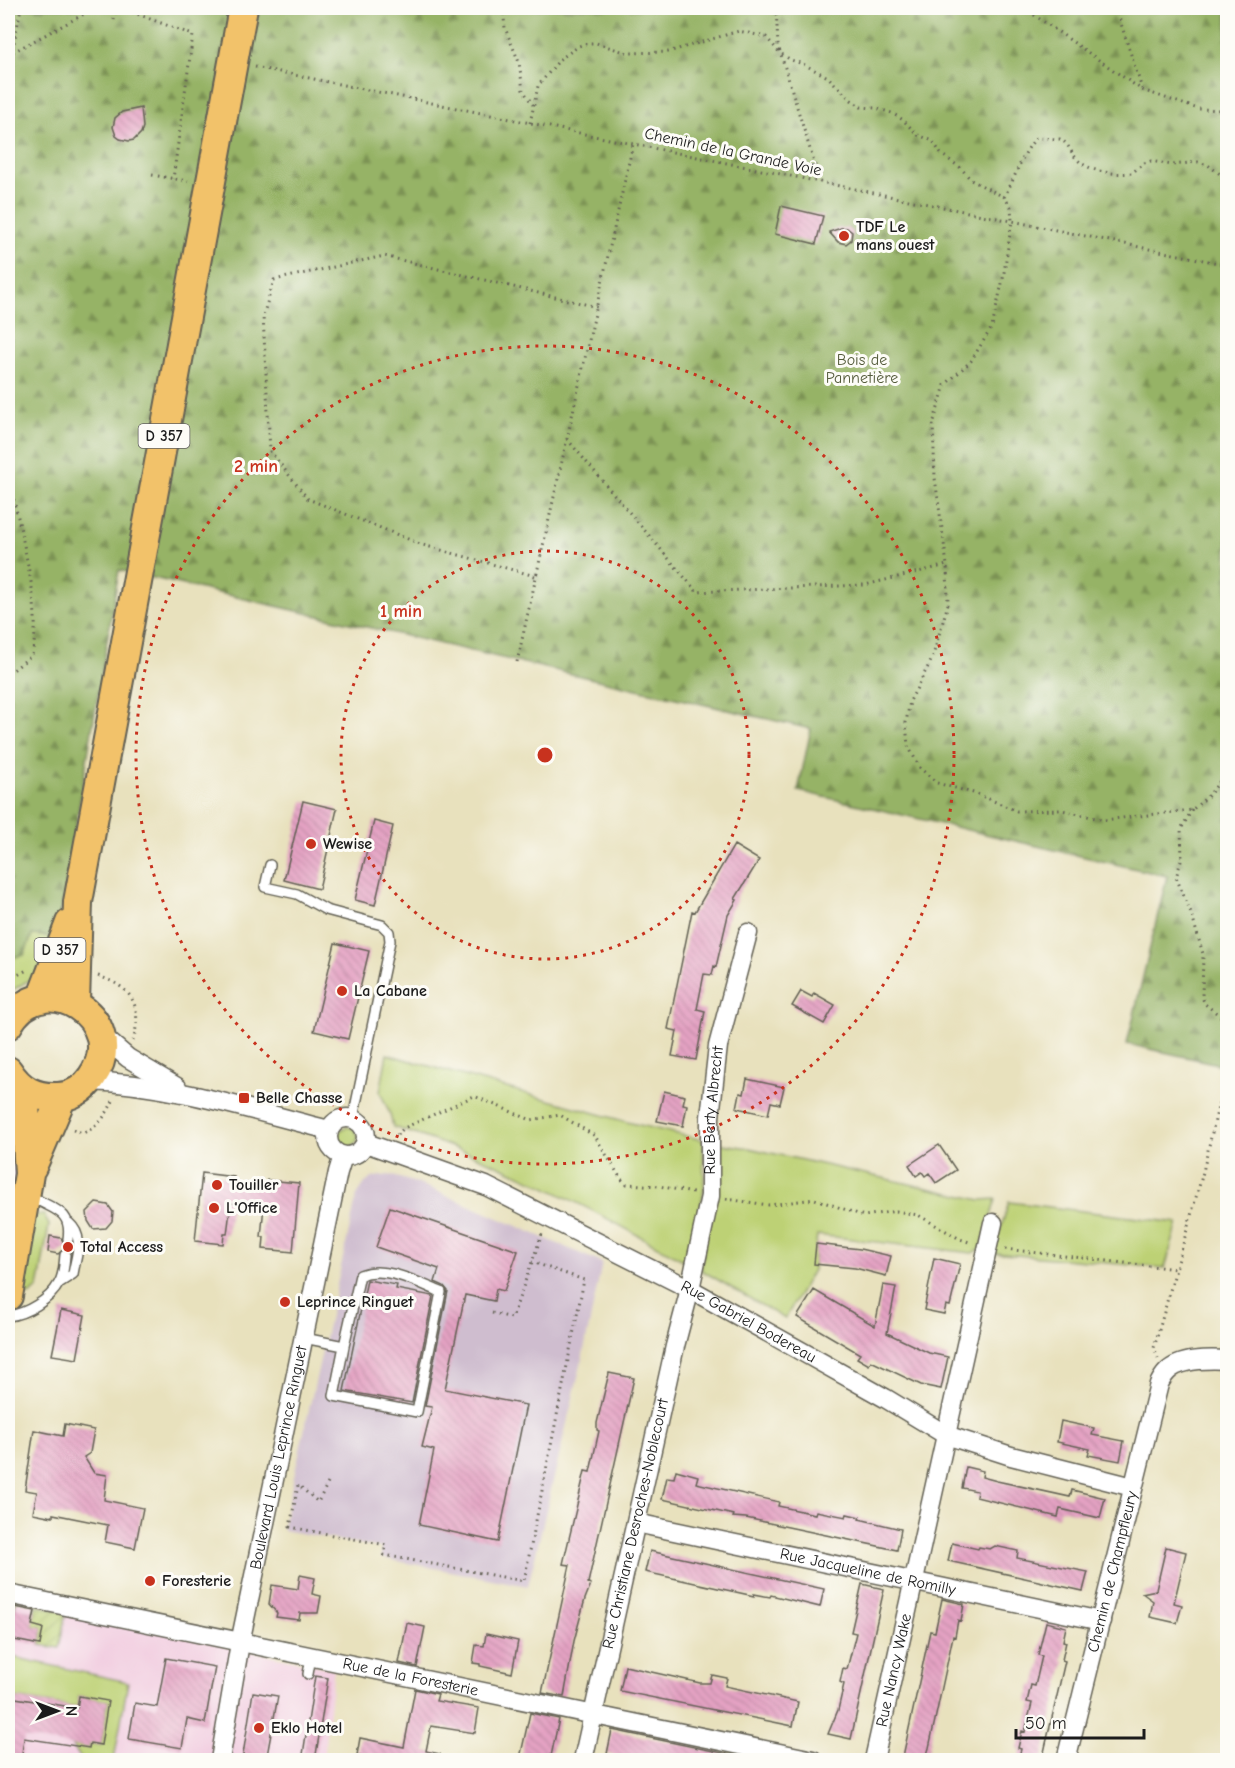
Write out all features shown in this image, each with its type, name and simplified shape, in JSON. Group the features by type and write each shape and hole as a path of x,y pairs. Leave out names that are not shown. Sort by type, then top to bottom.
{"main road":[{"name":"D 357","path":"75,1003 78,902 243,8"},
{"name":"D 357","path":"19,1012 78,902"},
{"path":"16,1081 44,1098 62,1097 79,1090 89,1081 101,1059 100,1034 90,1016 75,1003 52,998 19,1012"},
{"path":"16,1081 28,1183"},
{"path":"8,1296 28,1183 62,1097"}],"street":[{"name":"Rue Berty Albrecht","path":"690,1289 710,1196 710,1117 718,1046 748,933"},
{"path":"100,1034 128,1058 189,1094"},
{"path":"89,1081 121,1082 189,1094 329,1130"},
{"path":"352,1118 360,1122 374,1146 349,1156 343,1156 333,1151 330,1146 329,1130 336,1120 352,1118"},
{"name":"Rue Gabriel Bodereau","path":"374,1146 486,1186 690,1289 875,1392 946,1435 1011,1456 1133,1487"},
{"name":"Boulevard Louis Leprince Ringuet","path":"220,1761 240,1643 343,1156"},
{"name":"Rue Nancy Wake","path":"874,1761 993,1223"},
{"name":"Rue Christiane Desroches-Noblecourt","path":"583,1761 675,1346 690,1289"},
{"path":"1163,1377 1179,1364 1227,1360"},
{"name":"Chemin de Champfleury","path":"1066,1761 1133,1487 1163,1377"},
{"name":"Rue Jacqueline de Romilly","path":"636,1523 1101,1621"},
{"name":"Rue de la Foresterie","path":"8,1594 240,1643 309,1666 593,1715 813,1761"}],"lane":[{"path":"270,865 265,887 297,894 326,910 382,925 389,932 390,941 352,1118"},
{"path":"8,1316 25,1312 51,1294 59,1283 73,1274 79,1238 76,1229 63,1215 36,1200 28,1183"},
{"path":"68,1239 69,1223"},
{"path":"59,1283 66,1255"},
{"path":"370,1271 384,1272 441,1292 417,1413 334,1396 344,1346 360,1275 370,1271"},
{"path":"304,1338 344,1346"}],"path":[{"path":"8,72 21,8"},
{"path":"13,52 88,12 107,8"},
{"path":"114,20 116,8"},
{"path":"121,8 193,35 173,179"},
{"path":"503,8 505,28 519,62 523,90 534,106"},
{"path":"776,8 780,53 820,183"},
{"path":"1024,8 1142,90 1198,109 1227,110"},
{"path":"1116,8 1142,90"},
{"path":"530,123 538,86 560,59 588,43 628,52 668,52 739,31 765,38 791,60 828,77 861,107 876,108 892,113 918,135 933,141 941,154 961,168 971,180 1004,197 1011,207 1012,221 1003,279 992,327 971,361 945,385 933,424 936,478 947,565 948,604 932,659 910,701 906,722 908,746 920,768 937,783 977,794 1017,811 1062,810 1104,820 1192,810"},
{"name":"Chemin de la Grande Voie","path":"233,63 1227,266"},
{"path":"1004,197 1016,176 1022,156 1036,138 1060,139 1066,142 1074,156 1085,165 1111,173 1132,173 1144,163 1151,161 1172,165 1198,162 1208,165 1227,180"},
{"path":"517,662 633,144"},
{"path":"152,175 210,185"},
{"path":"535,576 423,544 308,499 270,452 263,316 274,280 384,256 597,307"},
{"path":"567,440 697,592 865,585 947,565"},
{"path":"8,482 15,500 35,601 36,637 32,655 8,674"},
{"path":"1227,771 1209,795 1192,810 1181,829 1182,858 1176,878 1192,916 1203,954 1202,997 1206,1004 1227,1022"},
{"path":"76,972 102,977 131,996 137,1011 133,1042"},
{"path":"1163,1377 1154,1348 1202,1176 1221,1094 1227,1081"},
{"path":"374,1146 404,1128 474,1096 531,1120 560,1115 595,1136 621,1179 627,1184 659,1186 769,1205 815,1199 864,1216 896,1210 918,1215 960,1239 987,1247 1176,1269"},
{"path":"492,1313 512,1317 544,1229"},
{"path":"328,1483 318,1502 298,1485 290,1527 386,1545 384,1555 524,1581 584,1280 532,1262"}],"shaded area":[{"path":"8,1071 24,1090 8,1296"},
{"path":"389,1175 420,1184 602,1263 582,1360 528,1586 381,1558 381,1548 282,1530 357,1195 365,1183 374,1177"},
{"path":"8,1599 334,1669 323,1760 8,1760"}],"green space":[{"name":"Bois de Pannetière","path":"8,8 1227,8 1227,1066 1127,1044 1167,876 798,791 811,729 119,570 57,937 32,935 24,955 8,958"},
{"path":"32,935 57,937 34,977 8,993 8,958 24,955"},
{"path":"387,1054 627,1122 703,1140 704,1189 690,1264 538,1183 462,1151 393,1127 380,1092"},
{"path":"348,1127 355,1130 358,1137 355,1144 348,1147 341,1144 338,1137 341,1130"},
{"path":"716,1143 749,1148 981,1200 996,1199 981,1249 972,1253 817,1235 813,1270 785,1319 701,1270"},
{"path":"1009,1202 1178,1223 1165,1268 993,1253"},
{"path":"33,1214 44,1215 49,1225 38,1288 29,1295 19,1295"},
{"path":"8,1599 16,1601 9,1639 8,1639"},
{"path":"36,1605 66,1612 59,1648 40,1645 43,1628 30,1625"},
{"path":"8,1656 128,1682 114,1760 82,1760 72,1745 89,1748 90,1743 101,1745 108,1701 79,1696 77,1708 9,1697 8,1706"}],"building":[{"path":"141,108 143,127 141,133 134,140 129,141 116,136 113,127 115,118 122,112"},
{"path":"781,206 823,216 816,244 775,234"},
{"name":"TDF Le mans ouest","path":"847,228 852,232 851,240 846,244 838,242 829,232"},
{"name":"Wewise","path":"303,801 337,809 319,889 284,880"},
{"path":"374,821 393,826 375,905 355,900"},
{"path":"734,845 759,860 728,915 716,967 714,966 712,975 704,974 697,1009 705,1011 696,1060 672,1056 677,1031 668,1029 692,911 695,912"},
{"name":"La Cabane","path":"335,943 369,951 348,1039 314,1031"},
{"path":"801,991 812,997 814,993 835,1005 824,1024 792,1006"},
{"path":"747,1079 784,1087 780,1104 771,1102 768,1115 737,1108 740,1093 744,1094"},
{"path":"664,1091 685,1096 683,1104 687,1105 683,1126 657,1121"},
{"path":"939,1145 956,1170 936,1183 929,1173 925,1176 922,1172 916,1176 909,1165"},
{"path":"202,1173 234,1177 233,1182 266,1185 267,1180 299,1183 293,1252 263,1249 264,1237 261,1237 264,1206 231,1203 227,1234 224,1234 223,1244 195,1241"},
{"path":"96,1203 108,1205 113,1212 112,1221 106,1228 93,1229 88,1221 87,1212"},
{"path":"390,1207 518,1251 504,1291 496,1289 494,1301 465,1295 445,1389 526,1405 498,1542 419,1525 434,1450 422,1447 432,1407 425,1406 448,1291 444,1286 435,1282 439,1269 376,1247"},
{"path":"50,1236 61,1238 65,1245 71,1245 71,1252 65,1248 58,1254 48,1252"},
{"path":"816,1244 860,1249 891,1256 886,1276 855,1268 814,1264"},
{"path":"934,1258 960,1264 950,1306 946,1305 944,1314 924,1310"},
{"path":"367,1280 397,1285 396,1289 433,1296 412,1403 344,1391"},
{"path":"883,1285 896,1287 887,1333 929,1353 948,1357 941,1389 921,1385 871,1361 869,1365 857,1358 860,1354 797,1317 814,1290 875,1326"},
{"path":"61,1310 85,1315 77,1359 52,1355"},
{"path":"609,1373 634,1378 588,1583 591,1584 574,1641 564,1697 542,1693 570,1565 563,1564 585,1471 590,1472 599,1431 597,1423"},
{"path":"1061,1421 1094,1428 1092,1435 1124,1441 1120,1461 1088,1455 1090,1449 1057,1442"},
{"path":"65,1424 94,1430 90,1453 84,1457 94,1473 107,1475 104,1500 143,1508 135,1548 105,1542 108,1525 53,1514 53,1517 33,1513 37,1492 25,1490 34,1430 63,1436"},
{"path":"966,1467 983,1471 982,1477 997,1481 1070,1497 1072,1490 1105,1498 1100,1518 1060,1509 1058,1517 976,1497 977,1491 962,1488"},
{"path":"676,1470 698,1476 696,1483 779,1502 778,1506 815,1514 816,1511 846,1517 847,1514 901,1529 897,1550 733,1517 734,1515 662,1499 667,1477 674,1478"},
{"path":"952,1543 978,1549 979,1547 990,1549 995,1546 1018,1551 1017,1558 1088,1572 1083,1591 948,1561"},
{"path":"1166,1547 1186,1552 1174,1603 1182,1605 1177,1623 1150,1617 1153,1601 1142,1593 1156,1590"},
{"path":"650,1551 824,1589 820,1607 771,1595 770,1597 754,1594 754,1596 645,1572"},
{"path":"300,1575 315,1578 312,1594 321,1596 318,1613 300,1613 299,1620 276,1617 277,1613 269,1604 272,1585 298,1589"},
{"path":"862,1584 884,1589 851,1739 828,1734 838,1710 844,1684 840,1682 843,1668 847,1669 856,1633 851,1632"},
{"path":"942,1599 964,1604 961,1621 958,1620 955,1637 953,1636 925,1761 902,1761 930,1631 935,1632"},
{"path":"15,1607 35,1611 32,1625 43,1628 40,1645 9,1639"},
{"path":"1046,1622 1066,1627 1063,1641 1066,1642 1062,1660 1065,1661 1042,1761 1018,1761 1022,1731 1025,1732 1032,1703 1027,1702 1031,1685 1035,1686 1042,1656 1038,1655"},
{"path":"407,1623 425,1627 417,1667 399,1663"},
{"path":"486,1634 518,1641 512,1673 473,1663 476,1645 484,1646"},
{"path":"166,1658 215,1667 205,1723 187,1719 182,1748 129,1739 135,1703 157,1707"},
{"path":"625,1666 700,1683 710,1683 712,1675 727,1678 725,1686 798,1702 793,1726 620,1691"},
{"path":"315,1676 328,1678 315,1761 302,1761"},
{"path":"415,1689 438,1694 436,1701 479,1708 475,1733 431,1726 426,1751 440,1754 439,1761 363,1761 364,1756 357,1755 360,1738 404,1747"},
{"name":"Eklo Hotel","path":"253,1692 278,1696 266,1761 242,1761"},
{"path":"79,1696 108,1701 101,1745 90,1743 89,1748 24,1738 21,1761 8,1761 9,1697 77,1708"},
{"path":"530,1713 559,1719 550,1761 522,1761 520,1758"},
{"path":"612,1730 747,1758 747,1761 623,1761 624,1758 607,1754"}],"place":[{"name":"TDF Le mans ouest","path":"844,236"},
{"name":"Wewise","path":"311,844"},
{"name":"La Cabane","path":"342,991"},
{"name":"Belle Chasse","path":"244,1098"},
{"name":"Touiller","path":"217,1185"},
{"name":"L'Office","path":"214,1208"},
{"name":"Total Access","path":"68,1247"},
{"name":"Leprince Ringuet","path":"285,1302"},
{"name":"Foresterie","path":"150,1581"},
{"name":"Eklo Hotel","path":"259,1728"}]}
